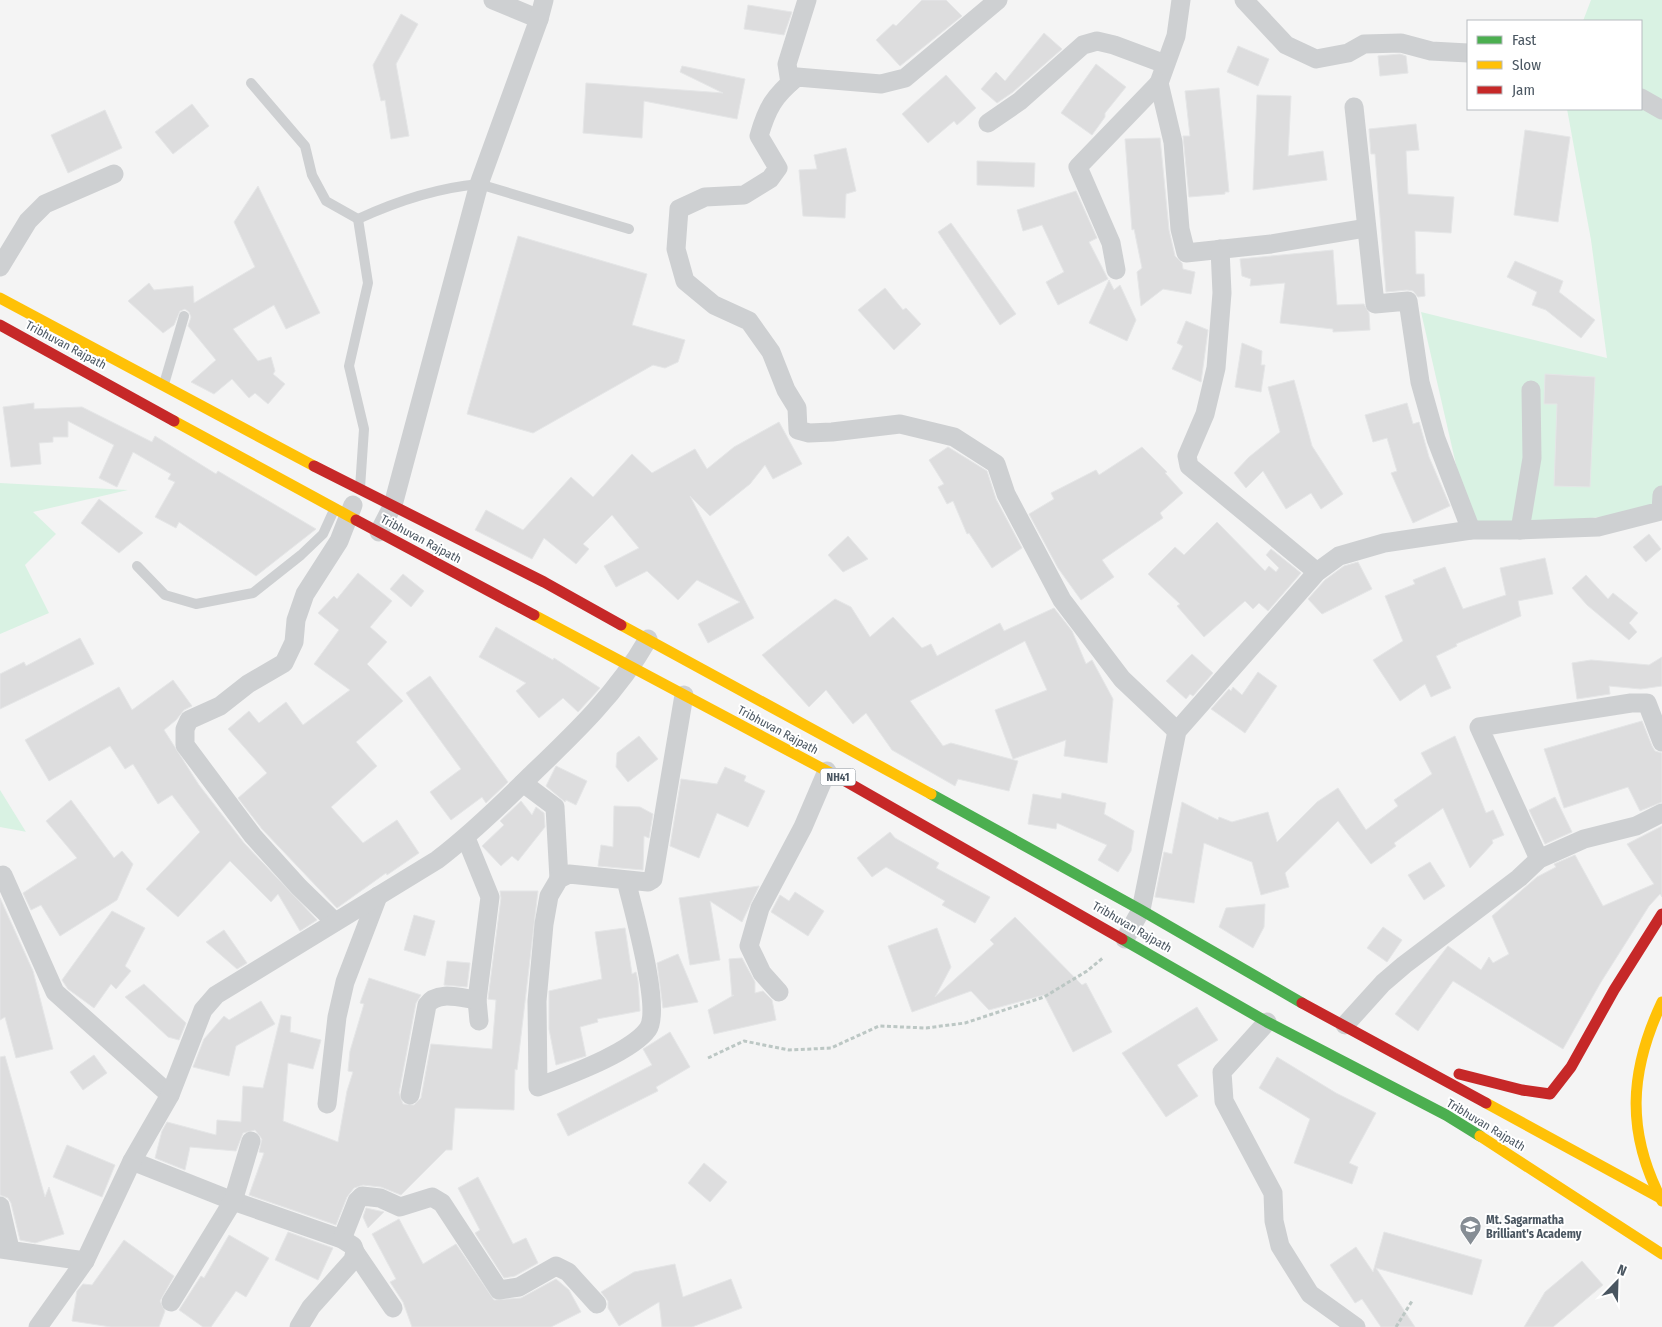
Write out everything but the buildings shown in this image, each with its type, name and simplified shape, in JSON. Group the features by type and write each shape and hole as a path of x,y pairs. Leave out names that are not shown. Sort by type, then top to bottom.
{"highway":[{"name":"Tribhuvan Rajpath","path":"0,298 342,512 542,617 632,668 827,771 1125,939 1267,1022 1446,1115 1662,1254"},
{"name":"Tribhuvan Rajpath","path":"0,325 393,505 544,582 1141,910 1662,1200"},
{"path":"1394,1052 1473,1079 1550,1094 1571,1067 1614,990 1662,914"},
{"path":"1662,1002 1650,1026 1639,1068 1636,1095 1638,1126 1644,1164 1662,1200"}],"street":[{"path":"493,0 540,19"},
{"path":"379,532 393,505 479,184 540,19 544,0"},
{"path":"790,83 787,64 807,0"},
{"path":"998,0 905,78 882,84 797,77 775,96 764,116 759,136 778,168 770,179 744,196 705,197 679,209 676,249 686,281 714,305 749,321 771,352 786,390 797,408 798,430 810,433 832,432 900,424 954,436 996,464 1010,502 1062,600 1122,679 1177,731"},
{"path":"1244,0 1286,45 1316,59 1348,53 1364,44 1400,43 1431,51 1467,53"},
{"path":"1116,270 1111,243 1078,167 1159,83 1176,36 1185,3"},
{"path":"988,123 1020,102 1083,46 1097,41 1165,64"},
{"path":"1159,83 1173,142 1180,229 1186,253 1271,244 1366,228"},
{"path":"1642,99 1662,110"},
{"path":"1354,107 1375,304 1408,301 1420,382 1436,438 1471,530"},
{"path":"0,267 28,221 45,204 114,174"},
{"path":"1220,249 1222,293 1216,368 1205,414 1187,456 1189,466 1317,572"},
{"path":"1520,530 1532,458 1531,390"},
{"path":"335,922 299,887 253,836 185,745 185,729 189,720 220,706 248,684 284,662 294,642 296,620 305,594 339,540 342,512 360,490"},
{"path":"1125,939 1141,910 1177,731 1317,572 1339,556 1384,543 1471,530 1598,527 1661,511 1662,495"},
{"path":"38,1327 86,1261 132,1161 170,1095 203,1010 216,994 437,860 466,838 583,725 632,668 648,639"},
{"path":"626,880 645,954 652,1018 648,1028 632,1043 587,1067 538,1087 537,1000 544,924 550,896 559,880 569,874 648,882 653,879 684,695"},
{"path":"1539,859 1479,727 1630,703 1647,703 1662,742"},
{"path":"779,992 762,973 749,946 760,908 804,826 827,771"},
{"path":"523,783 555,807 559,880"},
{"path":"1345,1025 1383,982 1520,878 1539,859 1584,839 1636,826 1662,813"},
{"path":"466,838 490,897 477,1000 479,1021"},
{"path":"3,875 55,992 170,1095"},
{"path":"327,1104 337,1017 345,982 378,896"},
{"path":"410,1095 427,1005 431,999 438,996 477,1000"},
{"path":"1267,1022 1222,1072 1224,1101 1273,1193 1274,1221 1280,1246 1310,1294 1356,1327"},
{"path":"171,1302 233,1202 251,1141"},
{"path":"132,1161 233,1202 342,1239 353,1246 355,1252 392,1308"},
{"path":"342,1239 357,1200 362,1196 380,1198 400,1208 432,1197 442,1203 499,1290 519,1287 556,1266 568,1272 597,1304"},
{"path":"0,1206 5,1249 86,1261"},
{"path":"298,1327 311,1307 353,1260 355,1252"}],"lane":[{"path":"251,82 305,146 312,175 326,201 358,220"},
{"path":"358,220 396,202 454,187 479,184 629,229"},
{"path":"358,220 368,283 348,366 364,429 360,490"},
{"path":"157,396 184,316"},
{"path":"137,566 165,595 196,604 253,593 301,555 342,512"}],"path":[{"path":"708,1058 744,1041 789,1050 831,1048 879,1026 926,1028 965,1023 1044,997 1087,971 1125,939"},
{"path":"1396,1327 1412,1301"}],"green space":[{"path":"1591,0 1662,0 1662,515 1660,511 1471,530 1421,312 1607,358 1591,240 1567,110 1642,110 1642,20 1583,20"},
{"path":"0,483 128,490 33,512 56,534 25,565 49,613 0,634"},
{"path":"0,790 26,832 0,827"}],"traffic: fast":[{"path":"931,794 1141,910 1302,1003"},
{"path":"1122,939 1267,1022 1446,1115 1480,1136"}],"traffic: slow":[{"path":"0,298 314,466"},
{"path":"174,421 356,520"},
{"path":"534,615 840,778"},
{"path":"621,625 931,794"},
{"path":"1662,1002 1643,1053 1636,1102 1637,1126 1642,1151 1650,1176 1662,1201"},
{"path":"1486,1103 1662,1199"},
{"path":"1480,1136 1662,1254"}],"traffic: jam":[{"path":"0,325 174,421"},
{"path":"314,466 544,582 621,625"},
{"path":"356,520 534,615"},
{"path":"840,778 1122,939"},
{"path":"1459,1074 1522,1090 1550,1094 1571,1067 1614,990 1662,914"},
{"path":"1302,1003 1486,1103"}],"place":[{"name":"Mt. Sagarmatha Brilliant's Academy","path":"1470,1246"}]}
